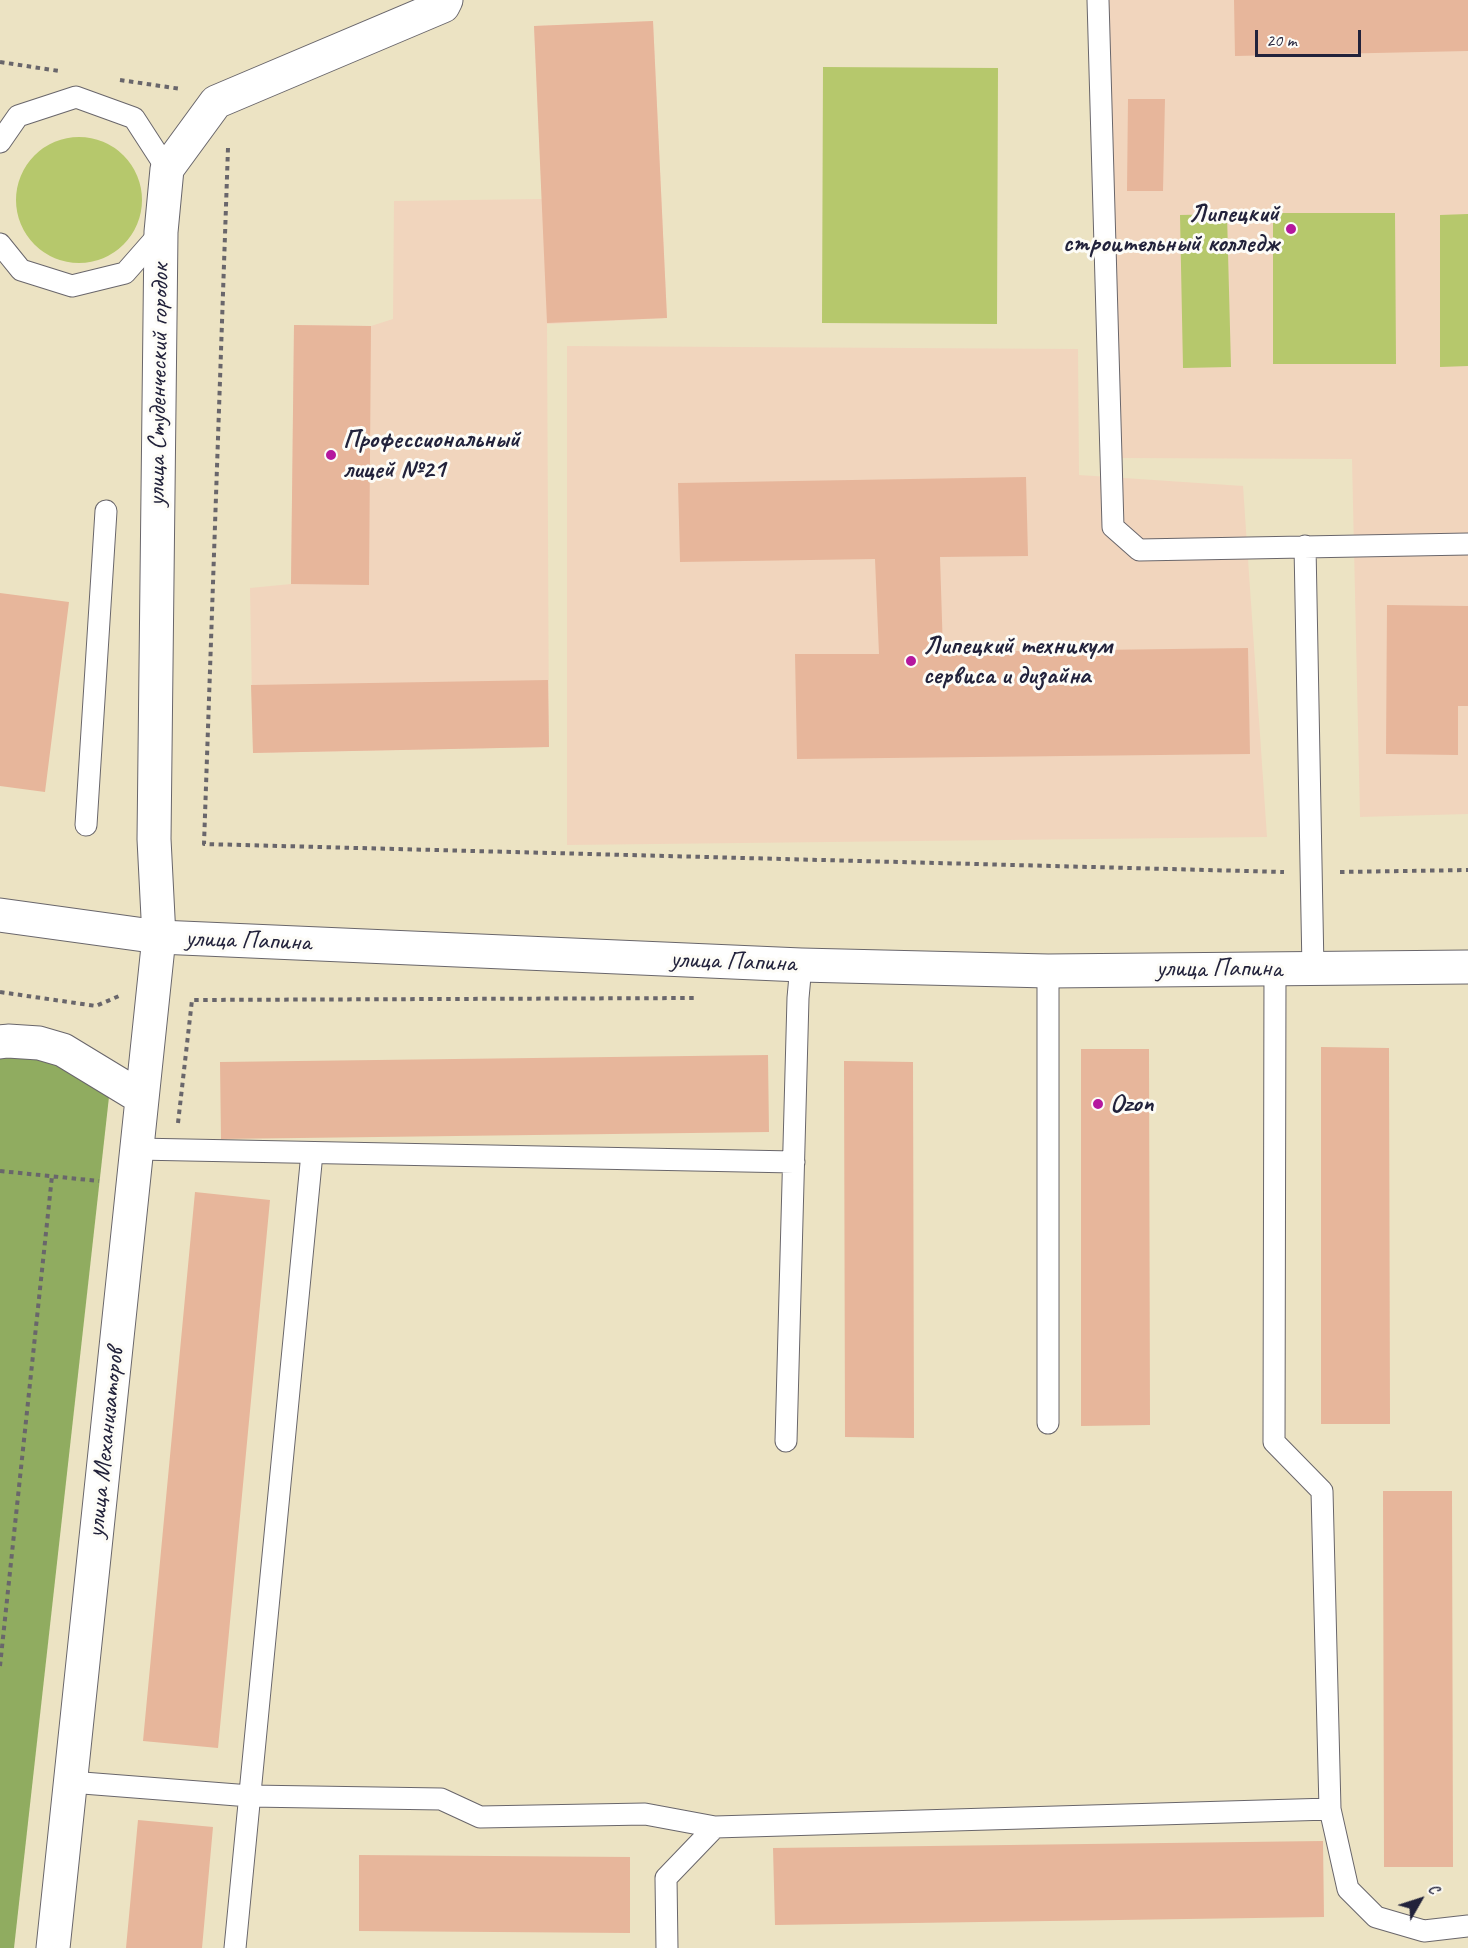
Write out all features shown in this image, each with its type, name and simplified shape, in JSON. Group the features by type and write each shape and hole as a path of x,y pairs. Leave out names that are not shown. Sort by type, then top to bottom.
{"street":[{"path":"167,169 216,102 443,6 446,0"},
{"name":"улица Студенческий городок","path":"159,937 154,839 161,232 167,169"},
{"name":"улица Папина","path":"0,915 159,937 801,965 1048,970 1468,967"},
{"name":"улица Механизаторов","path":"53,1948 159,937"},
{"path":"0,1042 39,1043 63,1050 142,1098"}],"lane":[{"path":"1098,0 1113,527 1139,550 1468,544"},
{"path":"0,142 18,116 76,97 134,118 167,169"},
{"path":"0,244 21,270 72,286 125,273 161,232"},
{"path":"86,825 106,511"},
{"path":"1305,546 1313,969"},
{"path":"786,1441 798,998 801,965"},
{"path":"1275,969 1274,1442 1322,1491 1330,1809 1348,1889 1377,1917 1424,1931 1468,1926"},
{"path":"1048,970 1048,1423"},
{"path":"137,1149 794,1162"},
{"path":"236,1948 312,1153"},
{"path":"70,1782 250,1796 441,1799 480,1817 645,1814 715,1827 1330,1809"},
{"path":"667,1948 666,1878 715,1827"}],"path":[{"path":"229,96 204,844 1312,873 1468,870"},
{"path":"0,992 96,1006 120,996"},
{"path":"175,1149 192,1000 703,998"},
{"path":"0,1171 133,1184"},
{"path":"0,1666 52,1176"}],"shaded area":[{"name":"Липецкий строительный колледж","path":"1108,0 1468,0 1468,814 1360,817 1352,459 1119,458"},
{"path":"653,21 667,318 547,324 549,747 253,753 250,588 291,584 294,325 371,326 393,319 394,201 542,199 534,26"},
{"name":"Липецкий техникум сервиса и дизайна","path":"567,346 1078,349 1079,475 1243,486 1267,837 567,845"}],"green space":[{"path":"823,67 998,68 997,324 822,323"},
{"path":"79,137 103,142 123,156 137,176 142,200 137,224 123,244 103,258 79,263 55,258 35,244 21,224 16,200 21,176 35,156 55,142"},
{"path":"1273,213 1395,213 1396,364 1273,364"},
{"path":"1227,214 1231,367 1183,368 1180,215"},
{"path":"1468,214 1468,366 1440,367 1440,215"},
{"path":"0,1046 113,1061 14,1948 0,1948"}],"building":[{"path":"1234,0 1468,0 1468,51 1235,56"},
{"path":"653,21 667,318 547,323 534,26"},
{"path":"1128,99 1165,99 1163,191 1127,191"},
{"name":"Профессиональный лицей №21","path":"294,325 371,326 369,585 291,584"},
{"path":"1026,477 1028,556 940,557 943,652 1248,648 1250,754 797,759 795,654 879,654 875,559 680,562 678,483"},
{"path":"0,593 69,602 45,792 0,786"},
{"path":"1387,605 1468,606 1468,706 1458,706 1458,755 1386,754"},
{"path":"548,680 549,747 253,753 251,685"},
{"path":"1321,1047 1389,1048 1390,1424 1321,1424"},
{"path":"1081,1049 1149,1049 1150,1425 1081,1426"},
{"path":"768,1055 769,1132 221,1139 220,1062"},
{"path":"844,1061 913,1062 914,1438 845,1437"},
{"path":"195,1192 270,1200 218,1748 143,1741"},
{"path":"1383,1491 1452,1491 1453,1867 1384,1867"},
{"path":"138,1820 213,1827 202,1948 126,1948"},
{"path":"1323,1841 1324,1917 775,1925 773,1848"},
{"path":"359,1855 630,1857 630,1933 359,1931"}],"place":[{"name":"Липецкий строительный колледж","path":"1291,229"},
{"name":"Профессиональный лицей №21","path":"331,455"},
{"name":"Липецкий техникум сервиса и дизайна","path":"911,661"},
{"name":"Ozon","path":"1098,1104"}]}
